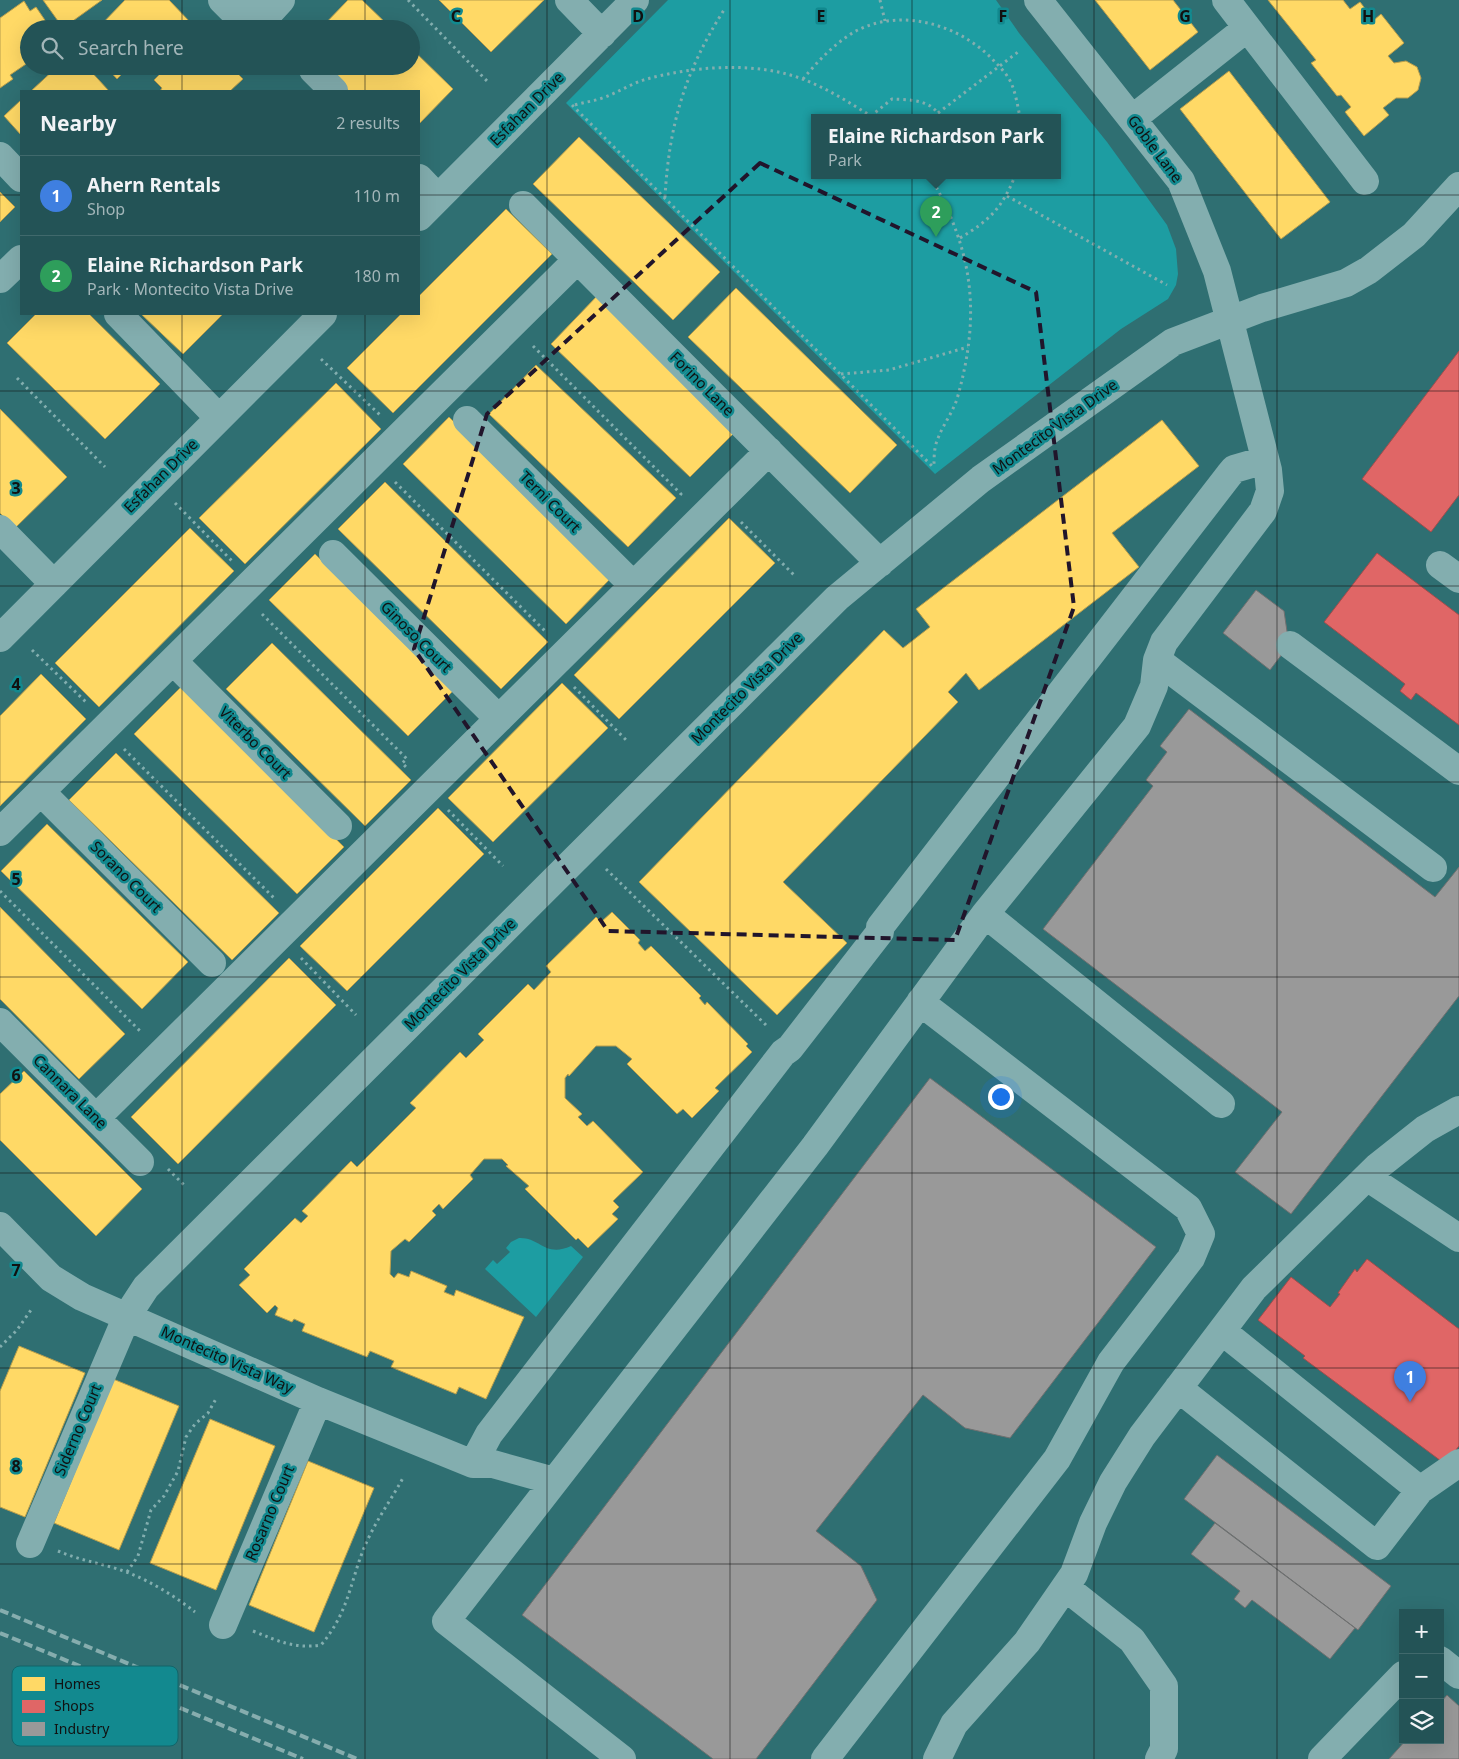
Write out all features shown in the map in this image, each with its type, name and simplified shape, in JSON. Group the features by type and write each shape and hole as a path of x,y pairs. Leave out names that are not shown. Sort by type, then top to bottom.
{"street":[{"path":"222,0 231,9 270,12 281,0"},
{"path":"569,0 602,34"},
{"name":"Esfahan Drive","path":"420,216 635,0"},
{"name":"Goble Lane","path":"622,1759 446,1621 815,1146 985,914 1137,726 1154,686 1157,660 1164,642 1263,511 1270,491 1265,460 1217,271 1181,181 1038,0"},
{"path":"1226,0 1365,180"},
{"path":"1132,118 1248,28"},
{"path":"318,75 332,90"},
{"path":"0,156 20,177"},
{"path":"420,179 438,198"},
{"name":"Montecito Vista Drive","path":"127,1316 146,1288 837,598 981,479 1173,342 1229,320 1346,283 1369,270 1414,235 1459,186"},
{"name":"Forino Lane","path":"523,206 880,563"},
{"path":"0,279 20,260"},
{"path":"0,832 577,260"},
{"path":"119,315 219,418"},
{"name":"Esfahan Drive","path":"0,638 322,315"},
{"name":"Terni Court","path":"467,420 633,585"},
{"path":"96,1118 769,451"},
{"path":"473,1464 489,1434 783,1053 790,1048 880,932 880,927 1234,469 1265,460"},
{"path":"0,529 54,584"},
{"name":"Ginoso Court","path":"333,554 499,720"},
{"path":"1290,645 1459,771"},
{"path":"1157,660 1433,868"},
{"name":"Viterbo Court","path":"173,661 338,826"},
{"name":"Sorano Court","path":"40,792 212,963"},
{"path":"985,914 1221,1104"},
{"path":"825,1759 1057,1459 1111,1362 1191,1258 1201,1234 1188,1208 920,1002"},
{"name":"Cannara Lane","path":"0,1022 140,1162"},
{"path":"937,1759 954,1724 1027,1642 1074,1574 1093,1523 1113,1482 1142,1436 1254,1288 1367,1177 1425,1128 1459,1110"},
{"path":"1367,1177 1459,1238"},
{"name":"Montecito Vista Way","path":"0,1226 51,1278 82,1297 318,1401 473,1464 493,1464 554,1481"},
{"name":"Siderno Court","path":"30,1544 127,1316"},
{"path":"1222,1332 1420,1490"},
{"path":"1178,1388 1377,1546 1420,1490 1459,1463"},
{"name":"Rosarno Court","path":"222,1625 318,1401"},
{"path":"1065,1587 1132,1640 1164,1686 1164,1749 1159,1759"},
{"path":"1444,1663 1459,1675"},
{"path":"1322,1759 1399,1679"}],"path":[{"path":"408,0 489,83"},
{"path":"880,0 885,22"},
{"path":"665,198 672,126 692,69 724,10"},
{"path":"803,79 820,59 854,32 885,22 925,21 960,33 985,51 1012,83 1019,114"},
{"path":"874,114 892,100 914,100 929,105 938,113 1018,52"},
{"path":"868,114 839,96 803,79 727,67 692,69 645,79 604,97 572,105 934,468 936,442 954,407 966,369 971,325 970,282 960,238 946,203 932,179"},
{"path":"960,238 985,223 1007,196 1014,179"},
{"path":"1007,196 1167,285"},
{"path":"512,324 682,494"},
{"path":"841,374 889,370 968,348"},
{"path":"320,359 380,416"},
{"path":"17,378 105,467"},
{"path":"393,480 547,634"},
{"path":"719,500 794,575"},
{"path":"174,503 239,567"},
{"path":"258,610 407,759 402,763 413,774"},
{"path":"30,647 89,706"},
{"path":"572,685 628,742"},
{"path":"117,742 287,928 356,1015"},
{"path":"447,810 503,866"},
{"path":"606,869 790,1048"},
{"path":"0,891 162,1053"},
{"path":"0,1347 17,1330 31,1310"},
{"path":"127,1572 138,1556 151,1510 164,1496 174,1478 186,1437 195,1424 208,1412 217,1397"}],"highlighted area":[{"path":"760,163 1036,292 1074,607 955,940 608,931 414,649 487,414"}],"shaded area":[{"path":"668,0 996,0 1019,33 1107,142 1167,225 1176,249 1178,274 1176,285 1168,299 1121,329 935,474 566,103"},
{"path":"519,1238 555,1250 571,1246 583,1257 536,1317 485,1269 493,1260 497,1264 510,1252 506,1248 511,1242"}],"building: Homes":[{"path":"43,0 102,0 74,20 57,20"},
{"path":"125,0 169,0 188,20 106,20"},
{"path":"348,0 362,0 383,20 329,20"},
{"path":"439,0 544,0 491,52"},
{"path":"1095,0 1173,0 1198,32 1150,70"},
{"path":"1268,0 1343,0 1350,9 1360,2 1374,20 1381,14 1404,43 1388,56 1394,63 1406,61 1417,67 1421,78 1418,90 1408,98 1396,98 1383,108 1389,115 1364,136 1345,112 1351,107 1341,95 1337,96 1311,63 1316,60"},
{"path":"24,1 30,11 36,7 45,20 20,20 20,68 10,75 13,79 0,88 0,18"},
{"path":"420,57 453,89 420,123 420,90 348,90 332,75 420,75"},
{"path":"1229,71 1330,202 1281,239 1180,109"},
{"path":"48,75 94,75 108,90 32,90"},
{"path":"159,75 239,75 243,79 231,90 161,90 162,88 154,80"},
{"path":"20,101 20,134 4,116"},
{"path":"579,137 720,272 673,320 533,184"},
{"path":"0,192 15,207 0,222"},
{"path":"506,209 552,254 393,413 347,368 400,315 420,315 420,295"},
{"path":"736,288 897,445 850,493 688,337"},
{"path":"598,295 738,429 690,477 551,344"},
{"path":"35,315 90,315 160,384 105,439 7,343"},
{"path":"142,315 222,315 183,354"},
{"path":"536,365 676,498 628,547 489,414"},
{"path":"336,383 381,429 245,564 199,518"},
{"path":"0,409 67,477 15,528 0,513"},
{"path":"449,417 612,577 566,624 403,464"},
{"path":"1162,420 1199,466 1112,533 1139,567 979,690 966,673 948,692 958,702 783,882 847,943 777,1015 639,882 884,630 903,648 930,627 916,609"},
{"path":"385,482 548,642 501,689 338,529"},
{"path":"729,518 775,563 619,719 574,675"},
{"path":"190,528 234,571 99,707 55,663"},
{"path":"315,554 454,690 408,736 269,600"},
{"path":"272,643 411,780 365,826 226,689"},
{"path":"41,674 86,719 0,806 0,716"},
{"path":"562,683 608,728 493,842 448,798"},
{"path":"181,687 344,847 297,894 134,734"},
{"path":"116,753 279,913 232,960 69,800"},
{"path":"438,808 484,854 347,991 300,946"},
{"path":"47,824 188,962 142,1009 1,871"},
{"path":"0,907 125,1034 79,1079 0,999"},
{"path":"612,912 640,940 638,943 645,951 651,946 701,996 699,998 705,1005 707,1002 748,1044 746,1046 752,1052 715,1088 719,1091 692,1118 683,1109 677,1114 627,1064 632,1059 616,1046 596,1046 569,1076 568,1074 565,1078 565,1098 582,1114 578,1117 587,1126 593,1121 643,1172 613,1201 619,1207 612,1214 618,1219 588,1248 578,1238 576,1240 525,1189 529,1186 506,1166 508,1165 502,1159 484,1159 470,1175 473,1179 443,1209 439,1204 432,1211 436,1215 409,1242 405,1239 391,1251 390,1274 394,1278 398,1273 409,1277 411,1271 447,1286 444,1292 454,1296 456,1290 524,1317 486,1399 459,1387 456,1394 391,1367 394,1361 370,1351 367,1357 302,1331 305,1324 294,1319 292,1322 275,1315 278,1308 275,1305 267,1313 239,1285 250,1275 244,1269 295,1218 301,1223 308,1216 302,1211 351,1161 357,1167 416,1108 410,1103 460,1052 466,1058 484,1040 478,1034 528,984 534,990 551,972 546,966 596,917 601,922"},
{"path":"289,958 336,1005 178,1164 131,1117"},
{"path":"24,1071 142,1189 96,1236 0,1140 0,1094"},
{"path":"19,1346 85,1373 25,1517 0,1507 0,1391"},
{"path":"113,1379 179,1406 119,1550 54,1523"},
{"path":"210,1419 275,1446 216,1590 150,1563"},
{"path":"308,1461 374,1488 314,1632 249,1605"}],"building: Shops":[{"path":"1459,351 1459,495 1431,532 1362,479"},
{"path":"1377,553 1459,615 1459,725 1416,693 1411,700 1400,691 1405,684 1324,622"},
{"path":"1367,1259 1459,1329 1459,1446 1445,1464 1303,1358 1305,1356 1258,1320 1291,1277 1330,1307 1355,1269 1357,1272"}],"building: Industry":[{"path":"1256,590 1284,611 1289,645 1270,670 1223,633"},
{"path":"1189,709 1435,897 1459,867 1459,996 1291,1214 1235,1172 1282,1112 1043,929 1153,786 1146,780 1167,752 1160,746"},
{"path":"930,1078 1156,1247 1010,1438 965,1428 923,1395 816,1531 861,1566 877,1600 756,1759 713,1759 522,1615"},
{"path":"1217,1455 1391,1586 1358,1630 1184,1499"},
{"path":"1215,1523 1355,1628 1330,1659 1252,1600 1245,1608 1234,1599 1240,1591 1191,1554"},
{"path":"1447,1695 1459,1706 1459,1759 1389,1759 1402,1744 1444,1744 1444,1698"}],"railway":[{"path":"0,1610 134,1666"},
{"path":"0,1633 79,1666"},
{"path":"178,1684 357,1759"},
{"path":"178,1707 303,1759"}],"place":[{"name":"Elaine Richardson Park","path":"936,237"},
{"name":"Ahern Rentals","path":"1410,1402"}]}
